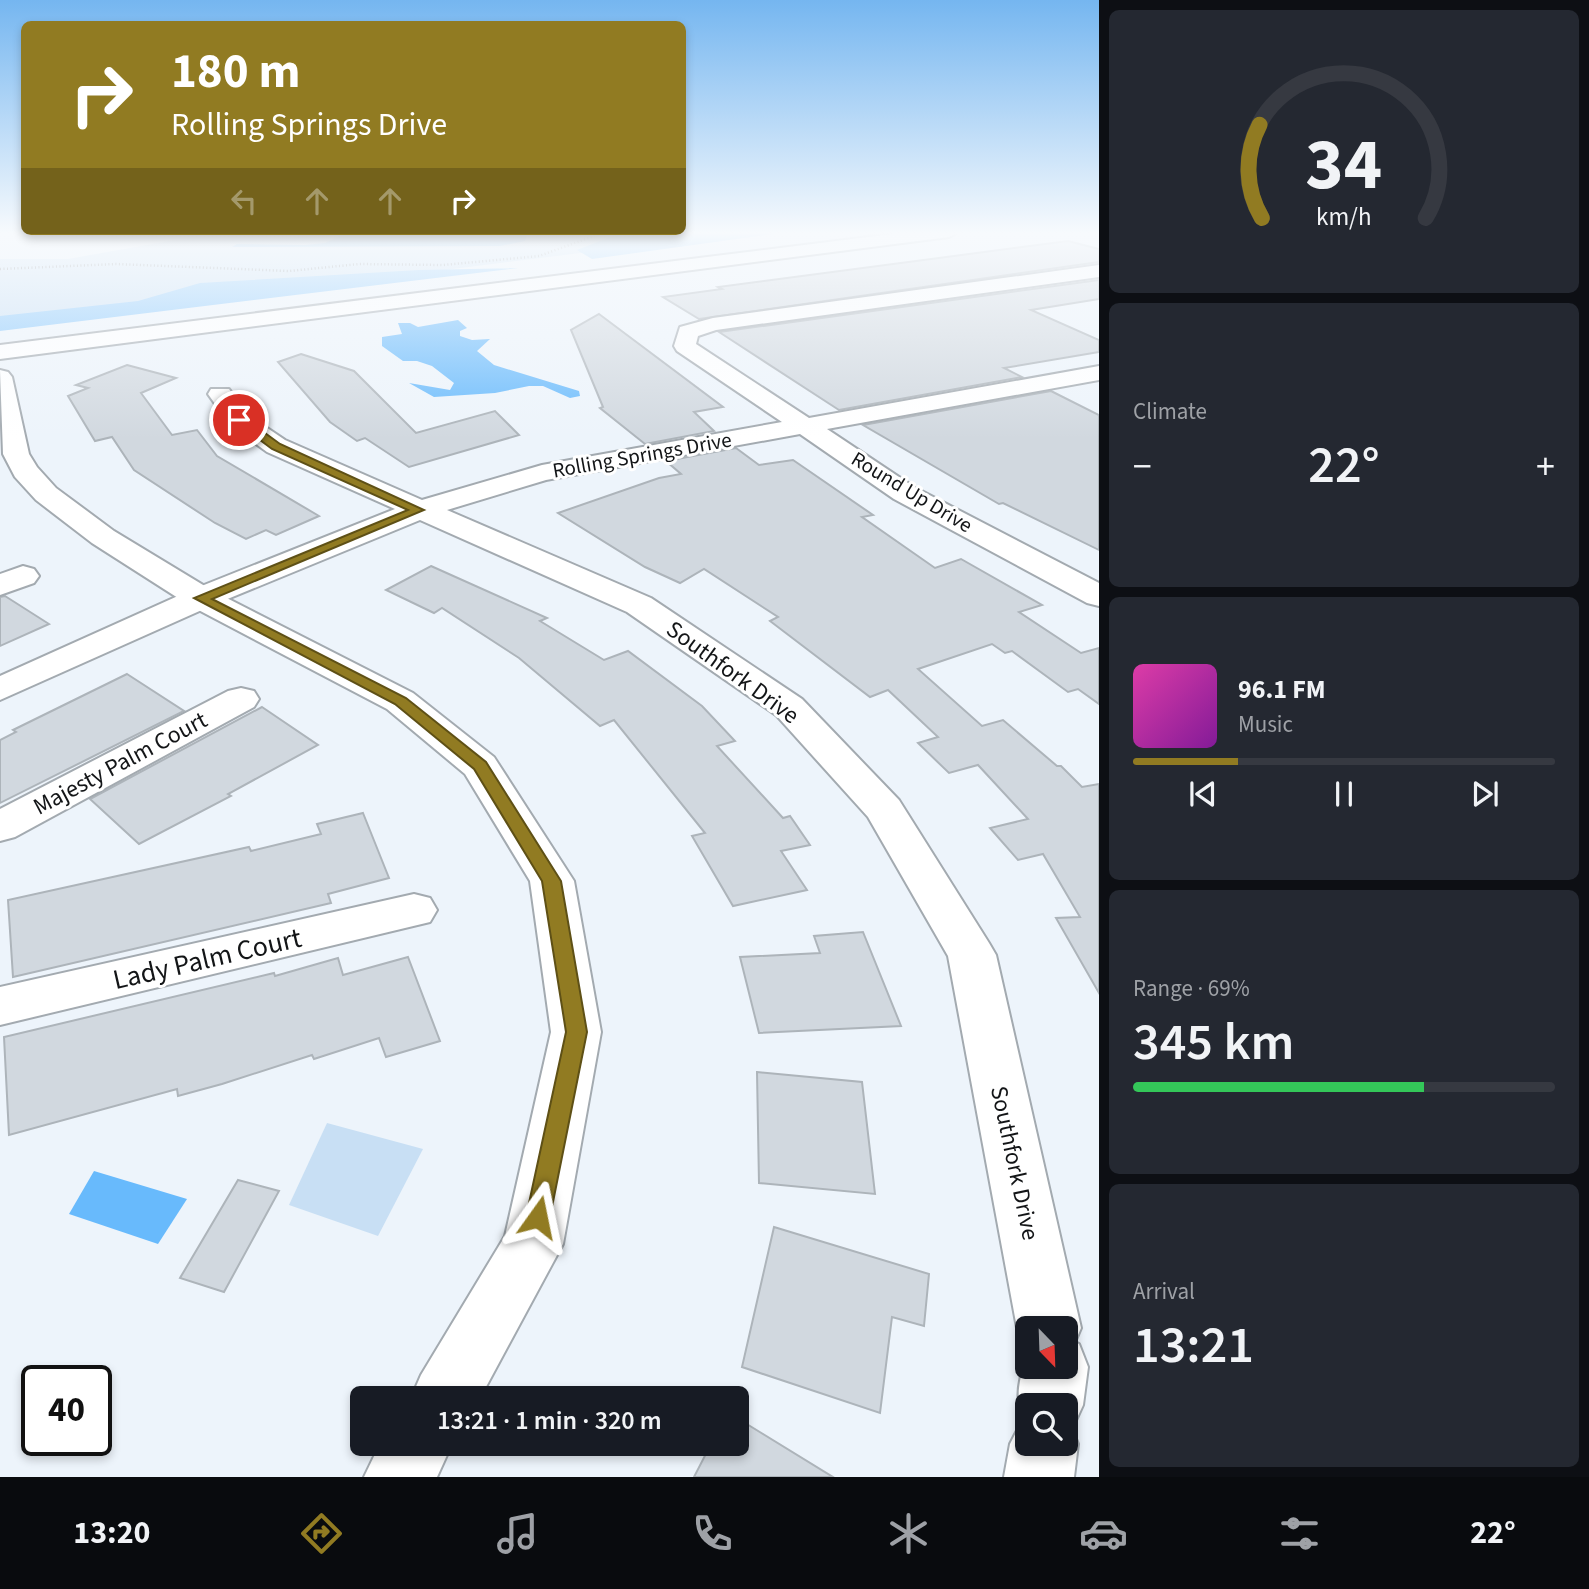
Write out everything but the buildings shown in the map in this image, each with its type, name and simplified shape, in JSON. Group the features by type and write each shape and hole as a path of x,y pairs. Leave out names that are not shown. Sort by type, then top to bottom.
{"street":[{"path":"0,340 315,301"},
{"path":"0,352 404,301"},
{"name":"Round Up Drive","path":"881,301 713,324 688,332 685,346 904,493 1099,596"},
{"path":"1086,374 1099,388"},
{"name":"Rolling Springs Drive","path":"0,690 201,598 418,510 542,473 1086,374"},
{"path":"0,377 16,454 25,471 46,494 103,537 201,598 400,701 480,766 551,881 576,1032 533,1244 451,1386"},
{"name":"Southfork Drive","path":"220,394 239,420 276,446 639,605 789,707 884,809 972,955 1047,1316"},
{"name":"Majesty Palm Court","path":"0,827 241,699"},
{"name":"Lady Palm Court","path":"0,1006 414,910"},
{"path":"399,1477 411,1456"},
{"path":"1039,1477 1042,1456"}],"shaded area":[{"path":"0,301 199,301 0,326"},
{"path":"138,301 247,301 0,331 0,316"},
{"path":"458,320 467,328 460,331 460,336 472,340 490,339 477,351 494,365 579,391 580,396 570,398 543,386 529,386 495,393 434,397 409,383 450,390 454,383 432,366 417,361 403,361 382,346 382,337 402,334 398,323 410,323 418,327"},
{"path":"327,1123 423,1149 378,1236 289,1205"},
{"path":"94,1171 187,1199 158,1244 69,1214"}],"route":[{"path":"239,420 276,446 418,510 201,598 400,701 480,766 551,881 576,1032 538,1217"}]}
